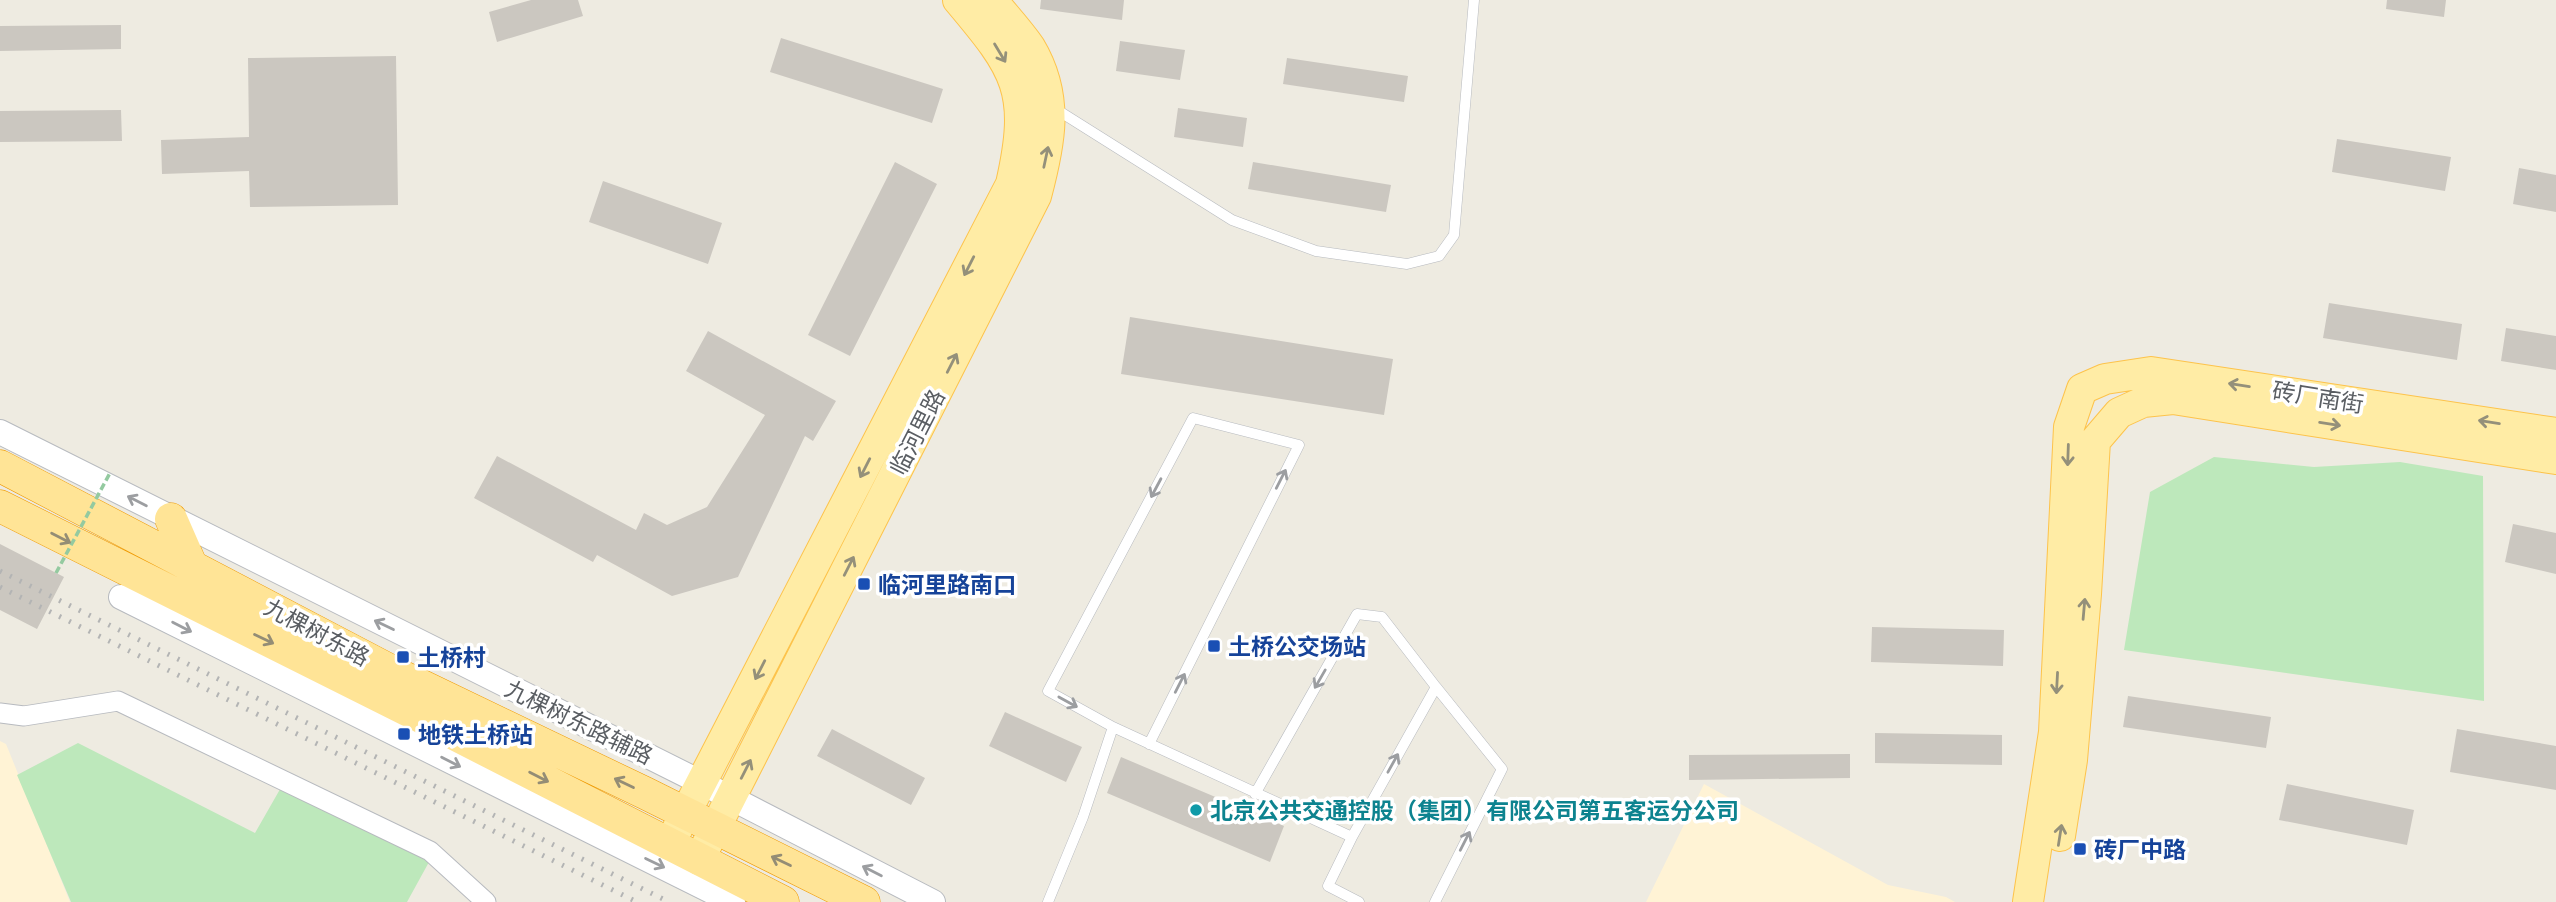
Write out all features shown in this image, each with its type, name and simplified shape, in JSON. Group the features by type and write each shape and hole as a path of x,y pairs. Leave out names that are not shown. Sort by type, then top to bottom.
{"highway":[{"name":"九棵树东路","path":"0,466 397,674 864,902"},
{"name":"九棵树东路","path":"0,506 783,902"},
{"path":"172,519 192,567"}],"main road":[{"name":"临河里路","path":"669,845 1011,184 1020,145 1020,104 1014,78 999,49 958,0"},
{"name":"临河里路","path":"699,860 1036,196 1048,151 1051,106 1044,77 1030,47 992,0"},
{"name":"砖厂南街","path":"2028,902 2054,732 2069,427 2082,389 2105,379 2151,372 2556,433"},
{"name":"砖厂南街","path":"2049,902 2072,760 2095,442 2119,413 2143,402 2174,399 2556,459"}],"street":[{"name":"九棵树东路辅路","path":"0,432 702,783 933,902"},
{"path":"121,597 733,902"},
{"path":"0,713 24,716 118,701 430,851 486,902"}],"lane":[{"path":"1051,106 1232,220 1316,251 1407,264 1439,256 1454,235 1474,0"},
{"path":"1149,744 1299,444 1193,418 1048,691 1113,727 1149,744 1255,794 1352,837"},
{"path":"1255,794 1357,614 1382,617 1502,769 1434,902"},
{"path":"1359,902 1328,886 1352,837 1436,687"},
{"path":"1048,902 1083,817 1113,727"}],"path":[{"path":"56,573 110,473"}],"shaded area":[{"path":"0,741 6,744 70,902 0,902"},
{"path":"1704,784 1888,885 1946,897 1955,902 1646,902"}],"green space":[{"path":"2214,457 2314,467 2400,462 2483,476 2484,701 2124,650 2150,492"},
{"path":"78,743 255,833 283,784 429,862 407,902 71,902 17,775"}],"building":[{"path":"531,0 578,0 583,16 497,42 489,12"},
{"path":"1041,0 1124,0 1122,20 1040,9"},
{"path":"2387,0 2446,0 2444,17 2386,9"},
{"path":"121,25 121,49 0,51 0,26"},
{"path":"781,38 943,89 932,123 770,72"},
{"path":"1120,41 1185,50 1180,80 1116,71"},
{"path":"396,56 398,205 250,207 249,171 162,174 161,140 249,137 248,58"},
{"path":"1287,58 1408,76 1404,102 1283,84"},
{"path":"1178,108 1247,118 1243,147 1174,137"},
{"path":"121,110 122,141 0,142 0,111"},
{"path":"2337,139 2451,157 2445,191 2332,172"},
{"path":"895,162 937,184 850,356 808,335"},
{"path":"1253,162 1391,185 1386,212 1248,189"},
{"path":"2519,168 2556,175 2556,212 2513,204"},
{"path":"603,181 722,223 708,264 589,222"},
{"path":"2329,303 2462,324 2457,360 2323,338"},
{"path":"1130,317 1393,359 1384,415 1121,374"},
{"path":"2506,328 2556,336 2556,370 2501,361"},
{"path":"708,331 836,401 813,441 805,436 738,577 672,596 597,555 593,562 474,498 497,456 636,530 644,513 667,525 707,507 765,415 686,371"},
{"path":"2513,524 2556,533 2556,574 2505,562"},
{"path":"0,544 64,577 37,629 0,610"},
{"path":"1872,627 2004,630 2003,666 1871,662"},
{"path":"2128,696 2271,717 2266,748 2123,727"},
{"path":"1005,712 1082,747 1066,782 989,746"},
{"path":"832,729 925,778 911,805 817,756"},
{"path":"2457,729 2556,746 2556,790 2450,772"},
{"path":"1875,733 2002,735 2002,765 1875,763"},
{"path":"1850,754 1850,778 1689,780 1689,755"},
{"name":"北京公共交通控股（集团）有限公司第五客运分公司","path":"1121,757 1284,826 1270,862 1107,793"},
{"path":"2287,784 2414,810 2407,845 2279,820"}],"railway":[{"path":"0,571 669,902"},
{"path":"0,587 637,902"}],"place":[{"name":"临河里路南口","path":"864,584"},
{"name":"土桥公交场站","path":"1214,646"},
{"name":"土桥村","path":"403,657"},
{"name":"地铁土桥站","path":"404,734"},
{"name":"北京公共交通控股（集团）有限公司第五客运分公司","path":"1196,810"},
{"name":"砖厂中路","path":"2080,849"}]}
